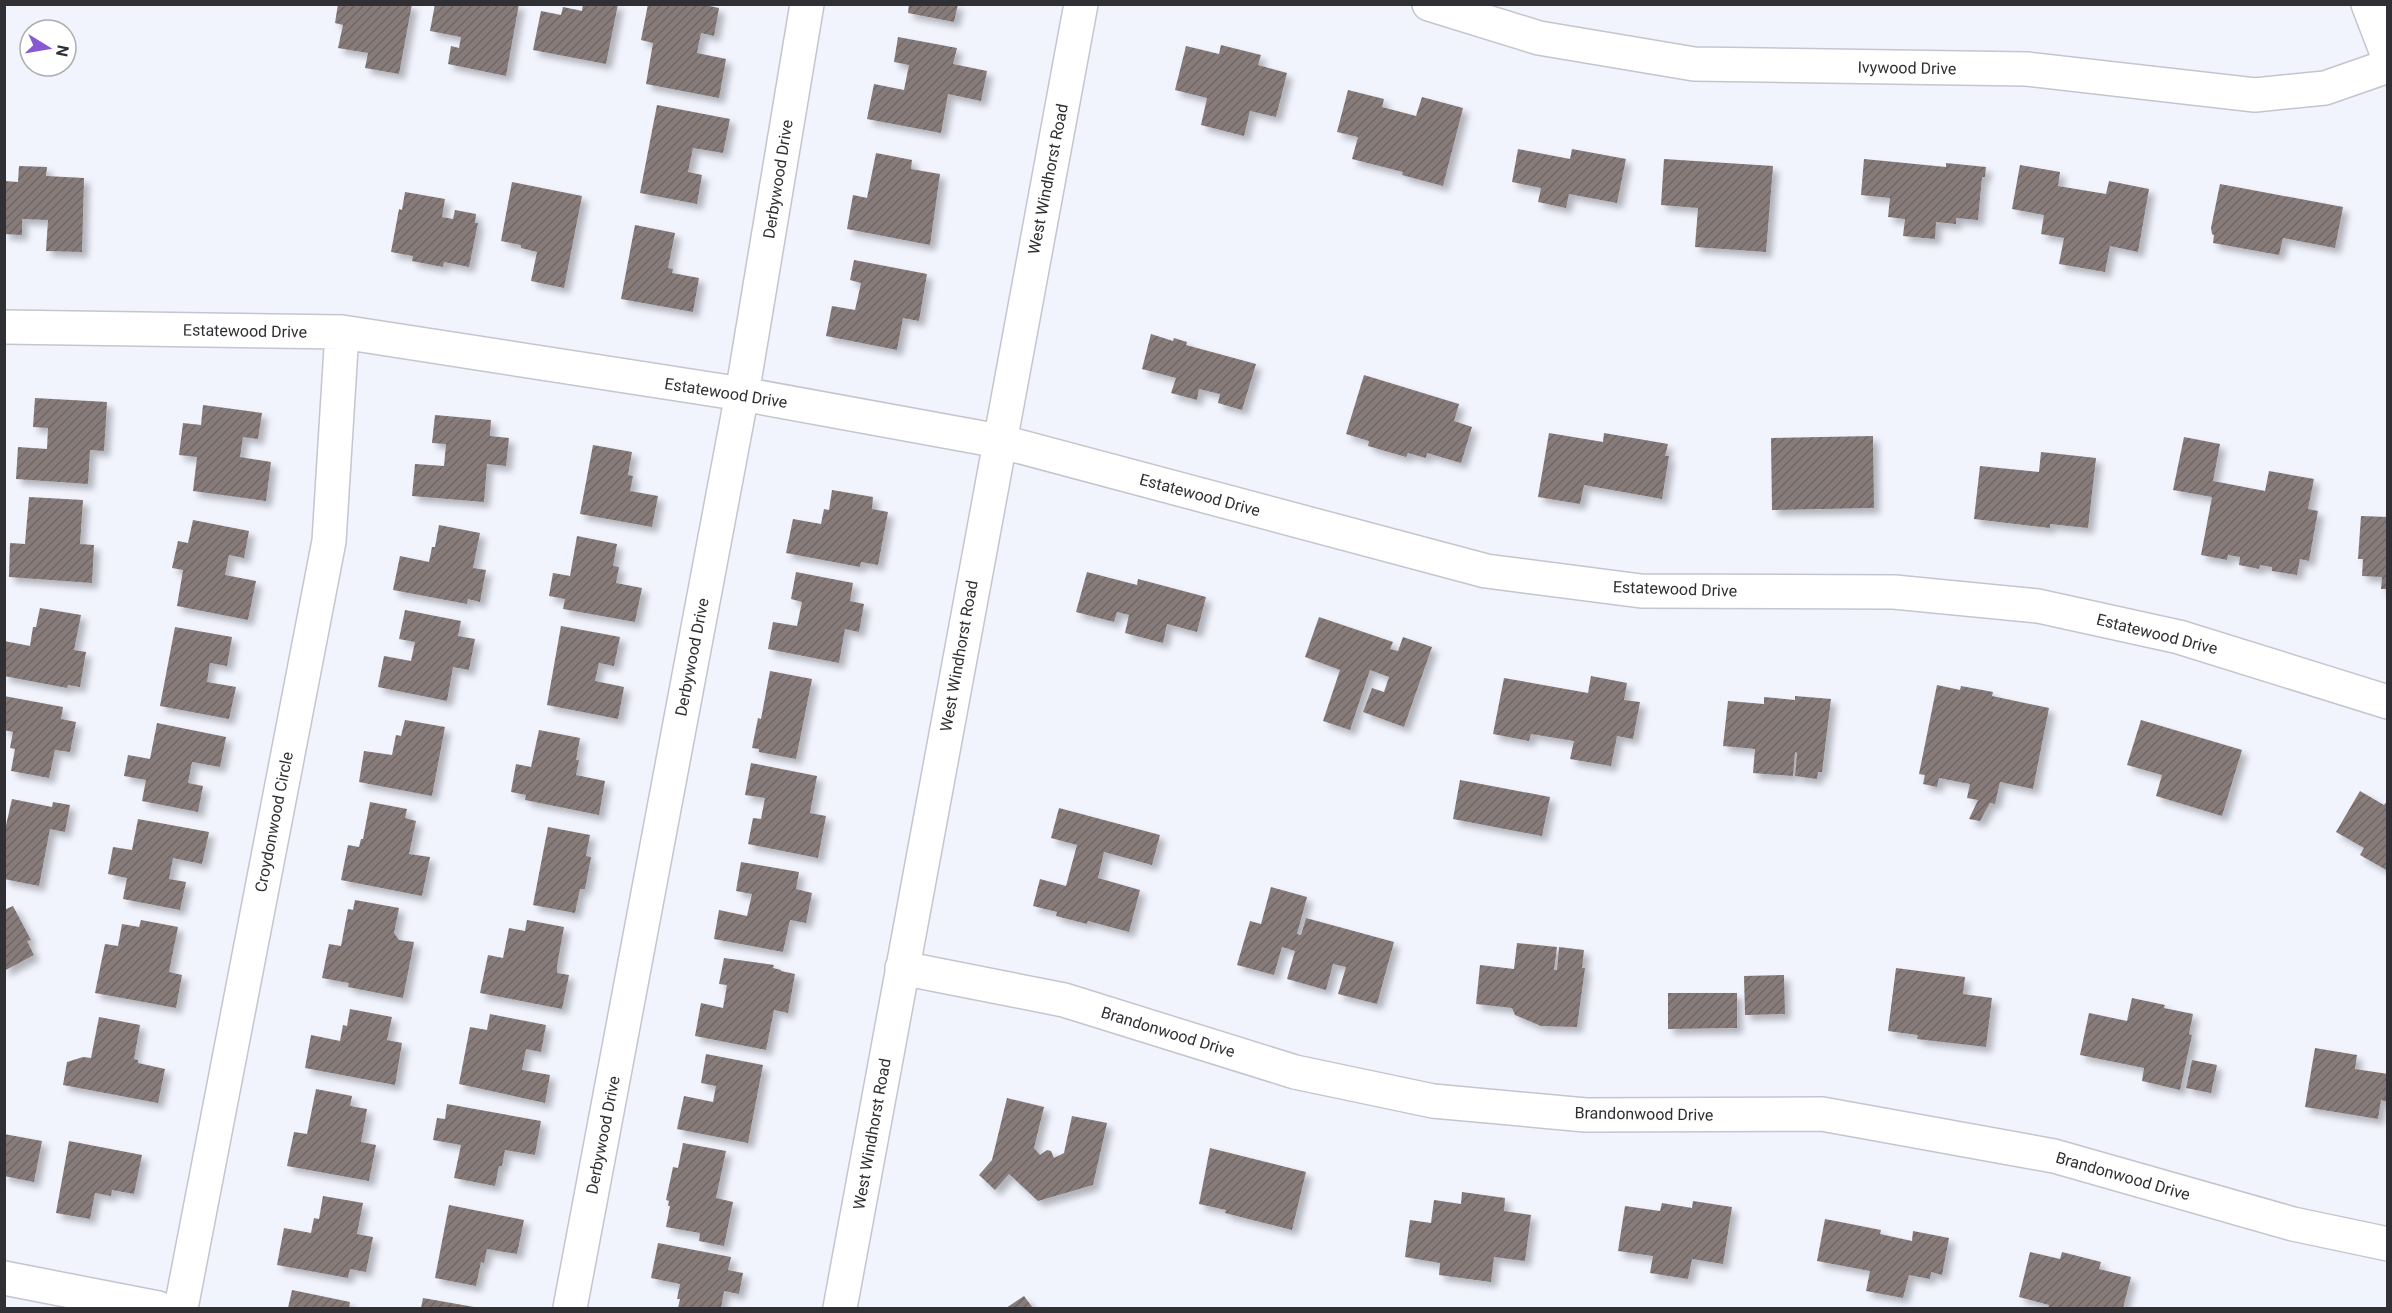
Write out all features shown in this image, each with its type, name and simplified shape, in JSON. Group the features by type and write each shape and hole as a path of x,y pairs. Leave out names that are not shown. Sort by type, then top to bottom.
{"street":[{"name":"Derbywood Drive","path":"570,1308 742,394 807,4"},
{"name":"West Windhorst Road","path":"840,1308 1081,4"},
{"name":"Ivywood Drive","path":"1429,4 1539,38 1694,64 2027,69 2255,95 2325,88 2388,66"},
{"path":"2368,4 2388,56"},
{"name":"Estatewood Drive","path":"4,327 342,332 742,394 999,441 1486,571 1641,591 1894,592 2038,606 2179,637 2388,702"},
{"name":"Croydonwood Circle","path":"181,1308 329,541 342,332"},
{"name":"Brandonwood Drive","path":"903,968 1064,1000 1295,1072 1433,1101 1586,1115 1822,1114 2054,1156 2293,1224 2388,1244"},
{"path":"4,1278 158,1308"}],"building":[{"path":"338,4 412,4 399,74 365,68 368,53 338,48 343,25 335,23"},
{"path":"435,4 519,4 506,76 448,64 451,46 459,48 461,37 430,31"},
{"path":"583,4 618,4 606,64 533,50 541,11 561,15 563,7 582,11"},
{"path":"648,4 700,4 719,8 714,36 701,33 697,53 726,59 719,98 646,84 653,43 641,40"},
{"path":"909,4 958,4 954,22 908,13"},
{"path":"898,37 957,48 953,64 987,71 981,101 948,94 941,133 867,119 874,84 904,90 909,65 894,62"},
{"path":"1221,45 1261,55 1258,65 1287,73 1276,117 1250,111 1244,136 1201,125 1207,98 1175,90 1186,46 1219,54"},
{"path":"1348,90 1384,99 1382,107 1416,116 1422,97 1463,108 1443,186 1402,175 1403,172 1352,159 1358,137 1337,132"},
{"path":"657,105 730,119 723,153 693,148 688,172 702,175 697,204 640,193"},
{"path":"1518,149 1570,159 1572,149 1626,159 1617,203 1569,194 1566,208 1538,202 1541,188 1512,182"},
{"path":"876,153 912,160 911,169 940,174 930,245 847,229 853,195 867,198"},
{"path":"1664,159 1773,166 1766,252 1695,247 1698,208 1661,205"},
{"path":"1864,159 1946,167 1946,163 1986,167 1985,177 1982,177 1978,220 1956,218 1956,224 1936,222 1935,239 1903,236 1905,219 1888,217 1890,198 1861,195"},
{"path":"2020,165 2060,172 2058,186 2106,194 2109,181 2149,189 2138,252 2110,246 2105,272 2059,264 2064,238 2041,234 2044,215 2012,209"},
{"path":"19,166 47,167 46,176 84,178 82,252 46,251 48,220 22,219 22,235 4,234 4,181 18,182"},
{"path":"512,182 582,196 564,288 531,281 537,252 521,248 521,245 501,241"},
{"path":"2220,184 2343,207 2335,248 2283,238 2279,255 2213,243 2214,235 2211,228"},
{"path":"405,192 445,199 442,217 453,219 455,210 476,214 475,223 478,223 469,267 444,262 443,267 412,261 413,256 391,252 399,209 402,210"},
{"path":"635,225 675,233 668,268 673,269 672,273 699,278 693,312 621,299"},
{"path":"854,260 927,274 919,321 903,318 897,350 826,336 832,306 855,310 861,283 850,280"},
{"path":"1151,334 1173,341 1174,338 1187,342 1186,345 1256,364 1242,410 1218,403 1220,394 1199,389 1197,400 1171,393 1176,378 1142,369"},
{"path":"1364,375 1459,404 1454,421 1472,427 1461,463 1427,453 1426,458 1408,453 1406,457 1368,446 1369,441 1346,434"},
{"path":"35,398 107,402 104,451 90,450 88,484 16,479 18,447 47,449 48,428 33,427"},
{"path":"203,405 262,413 258,439 243,437 240,457 271,462 266,501 193,491 197,457 179,455 183,423 201,425"},
{"path":"435,415 491,420 490,436 509,438 506,466 487,464 484,502 412,496 415,464 444,466 446,444 432,443"},
{"path":"1549,433 1603,442 1604,433 1668,444 1665,456 1669,456 1662,499 1584,485 1580,504 1538,497"},
{"path":"1873,436 1874,508 1772,510 1771,438"},
{"path":"2184,437 2220,444 2213,481 2265,491 2269,471 2314,479 2308,509 2318,511 2309,561 2300,559 2297,575 2272,571 2272,567 2260,565 2259,569 2239,565 2240,557 2228,555 2227,560 2201,555 2212,497 2173,490"},
{"path":"593,445 632,452 628,475 633,476 630,491 658,496 652,527 580,514"},
{"path":"2041,452 2096,458 2088,528 2050,524 2050,528 1974,519 1980,466 2039,472"},
{"path":"832,490 873,497 872,509 888,512 878,565 861,562 860,567 786,553 793,519 821,524 824,509 829,510"},
{"path":"29,497 83,500 80,544 94,545 92,583 9,577 10,543 25,544"},
{"path":"2361,516 2388,517 2388,589 2381,589 2382,577 2362,576 2363,559 2358,559"},
{"path":"193,520 249,531 244,558 229,555 225,575 256,581 248,620 177,606 183,570 172,568 178,541 188,543"},
{"path":"439,525 480,533 473,568 486,570 480,602 468,599 467,604 393,590 400,556 429,562 432,547 435,547"},
{"path":"577,536 617,544 613,566 619,567 616,583 642,588 635,622 563,609 565,599 549,596 553,573 570,576"},
{"path":"796,572 853,583 850,601 864,604 859,632 845,629 839,663 768,649 773,622 797,626 802,602 791,599"},
{"path":"1087,572 1137,585 1138,579 1206,597 1197,632 1167,624 1163,643 1125,633 1129,615 1117,612 1114,622 1076,612"},
{"path":"40,608 81,615 74,650 86,652 80,687 68,685 67,688 4,676 4,641 30,646 33,627 36,627"},
{"path":"405,610 461,621 458,636 475,639 469,670 453,667 447,701 378,687 384,656 411,661 415,642 399,639"},
{"path":"1319,617 1393,642 1390,649 1398,651 1403,637 1432,647 1404,727 1363,712 1372,688 1384,692 1389,677 1370,670 1350,730 1323,721 1340,670 1305,657"},
{"path":"561,626 620,637 614,666 599,663 595,681 624,687 618,719 547,705"},
{"path":"175,627 232,637 227,666 210,663 207,682 236,687 229,719 160,706"},
{"path":"770,671 812,679 796,759 759,752 759,749 752,748 758,718 761,719"},
{"path":"1591,676 1627,683 1624,700 1640,702 1633,739 1617,736 1611,766 1570,759 1574,741 1531,734 1529,741 1493,734 1504,678 1588,693"},
{"path":"1937,685 1960,690 1961,686 1993,692 1992,696 2049,708 2033,789 2000,782 1995,804 1990,803 1980,821 1969,819 1978,800 1967,798 1970,784 1939,778 1937,787 1923,784 1925,775 1919,774"},
{"path":"4,696 63,707 61,719 76,722 70,752 55,750 49,778 11,771 15,749 10,748 13,732 4,730"},
{"path":"1795,696 1831,699 1822,772 1818,772 1817,779 1795,776 1797,753 1795,752 1793,776 1753,773 1755,749 1723,746 1728,701 1764,704 1764,697 1795,700"},
{"path":"405,720 445,727 432,796 359,782 364,751 392,755 396,735 401,736"},
{"path":"2141,720 2242,750 2222,816 2156,796 2162,775 2127,765"},
{"path":"157,723 226,737 220,767 192,762 188,783 203,786 198,812 142,801 146,780 124,776 128,755 150,759"},
{"path":"539,730 580,738 576,775 605,781 599,815 525,800 526,795 511,792 516,764 531,767"},
{"path":"751,763 817,776 810,813 826,816 818,858 748,844 753,818 761,819 765,798 745,795"},
{"path":"1460,780 1550,797 1542,836 1453,819"},
{"path":"2360,791 2384,805 2388,800 2388,871 2360,855 2364,848 2336,832"},
{"path":"12,799 52,807 53,802 70,805 65,832 50,829 39,886 4,879 4,834"},
{"path":"370,802 407,809 405,818 416,821 409,854 430,857 422,896 341,880 348,845 359,847 363,839"},
{"path":"1059,808 1160,835 1152,865 1104,852 1098,878 1140,890 1129,932 1088,921 1087,924 1056,916 1057,912 1033,906 1040,879 1066,886 1077,845 1051,838"},
{"path":"138,819 209,832 202,864 173,858 169,879 186,882 180,910 123,899 127,878 108,874 113,847 132,850"},
{"path":"548,827 590,835 586,856 591,857 585,889 580,889 575,913 533,905"},
{"path":"741,862 799,872 796,889 812,893 806,923 790,920 783,952 714,939 719,910 747,916 752,894 736,891"},
{"path":"1271,887 1307,897 1297,934 1301,935 1306,918 1394,942 1377,1004 1338,994 1346,967 1333,964 1326,990 1287,979 1295,951 1282,947 1274,975 1237,965 1250,921 1261,924"},
{"path":"355,900 399,908 394,933 399,940 414,942 403,998 348,987 349,983 322,978 329,944 341,946 348,909 353,910"},
{"path":"13,906 31,940 27,941 34,955 4,971 4,910"},
{"path":"141,920 178,927 169,972 182,975 176,1008 95,993 105,944 118,946 122,924 139,927"},
{"path":"527,920 564,927 557,973 569,975 562,1009 480,993 488,955 503,958 509,928 525,931"},
{"path":"1517,943 1557,947 1554,970 1557,970 1559,947 1584,950 1582,968 1585,968 1577,1027 1541,1026 1515,1015 1512,1008 1476,1004 1480,965 1514,969"},
{"path":"724,958 774,965 773,968 795,974 788,1013 774,1010 766,1050 695,1036 701,1003 723,1008 727,985 719,984"},
{"path":"1896,968 1965,977 1963,994 1992,998 1986,1047 1917,1039 1918,1035 1888,1031"},
{"path":"1784,975 1785,1014 1745,1015 1744,976"},
{"path":"1668,993 1737,993 1737,1028 1668,1029"},
{"path":"2132,998 2193,1014 2189,1034 2192,1035 2180,1090 2142,1081 2144,1068 2080,1055 2089,1013 2127,1021"},
{"path":"350,1009 392,1017 387,1040 402,1043 395,1085 305,1068 311,1035 340,1041 343,1025 347,1026"},
{"path":"490,1014 546,1025 541,1052 526,1049 522,1070 550,1075 545,1103 459,1084 470,1027 487,1030"},
{"path":"99,1017 140,1025 134,1059 138,1060 138,1063 165,1069 158,1103 63,1085 67,1062 83,1057 91,1058"},
{"path":"2315,1048 2357,1055 2355,1069 2388,1074 2388,1102 2381,1100 2378,1119 2305,1107"},
{"path":"706,1054 763,1065 748,1143 677,1129 684,1096 713,1102 716,1086 701,1083"},
{"path":"2192,1060 2217,1065 2211,1093 2186,1088"},
{"path":"316,1089 352,1096 350,1106 367,1109 361,1142 376,1145 369,1181 287,1166 294,1132 307,1134"},
{"path":"1007,1098 1044,1107 1034,1148 1040,1155 1047,1150 1051,1151 1054,1158 1064,1153 1072,1116 1107,1123 1093,1185 1038,1201 1009,1174 995,1190 979,1175 992,1160"},
{"path":"447,1104 541,1121 535,1155 505,1150 495,1186 454,1178 461,1145 433,1140 437,1118 445,1119"},
{"path":"4,1134 42,1141 34,1182 4,1176"},
{"path":"69,1141 142,1155 134,1194 112,1190 111,1196 95,1193 90,1219 56,1213"},
{"path":"683,1143 726,1151 716,1198 733,1202 724,1246 699,1241 700,1233 666,1227 670,1206 668,1206 669,1201 666,1200 673,1167 678,1168"},
{"path":"1210,1148 1306,1172 1292,1230 1199,1204"},
{"path":"1462,1192 1505,1198 1504,1211 1531,1215 1525,1261 1494,1257 1491,1282 1439,1275 1440,1263 1405,1257 1410,1220 1431,1223 1434,1200 1461,1204"},
{"path":"323,1196 363,1203 357,1234 373,1237 366,1272 350,1269 348,1278 277,1265 284,1228 311,1233 314,1218 319,1219"},
{"path":"1693,1201 1732,1207 1723,1264 1692,1259 1688,1279 1650,1273 1653,1256 1618,1251 1625,1206 1660,1211 1662,1203 1692,1208"},
{"path":"449,1205 524,1220 517,1254 487,1249 484,1263 481,1262 476,1286 435,1278"},
{"path":"1825,1219 1881,1230 1880,1234 1912,1241 1913,1231 1949,1238 1942,1275 1931,1272 1930,1279 1909,1275 1903,1298 1866,1291 1870,1271 1817,1261"},
{"path":"658,1243 731,1257 728,1270 743,1273 739,1294 724,1291 721,1308 678,1308 680,1284 651,1278"},
{"path":"2030,1252 2060,1259 2062,1252 2101,1262 2099,1269 2131,1277 2123,1308 2048,1308 2049,1305 2019,1297"},
{"path":"292,1290 350,1302 349,1308 288,1308"},
{"path":"1024,1296 1033,1308 1006,1308"},
{"path":"423,1298 474,1307 474,1308 421,1308"}]}
